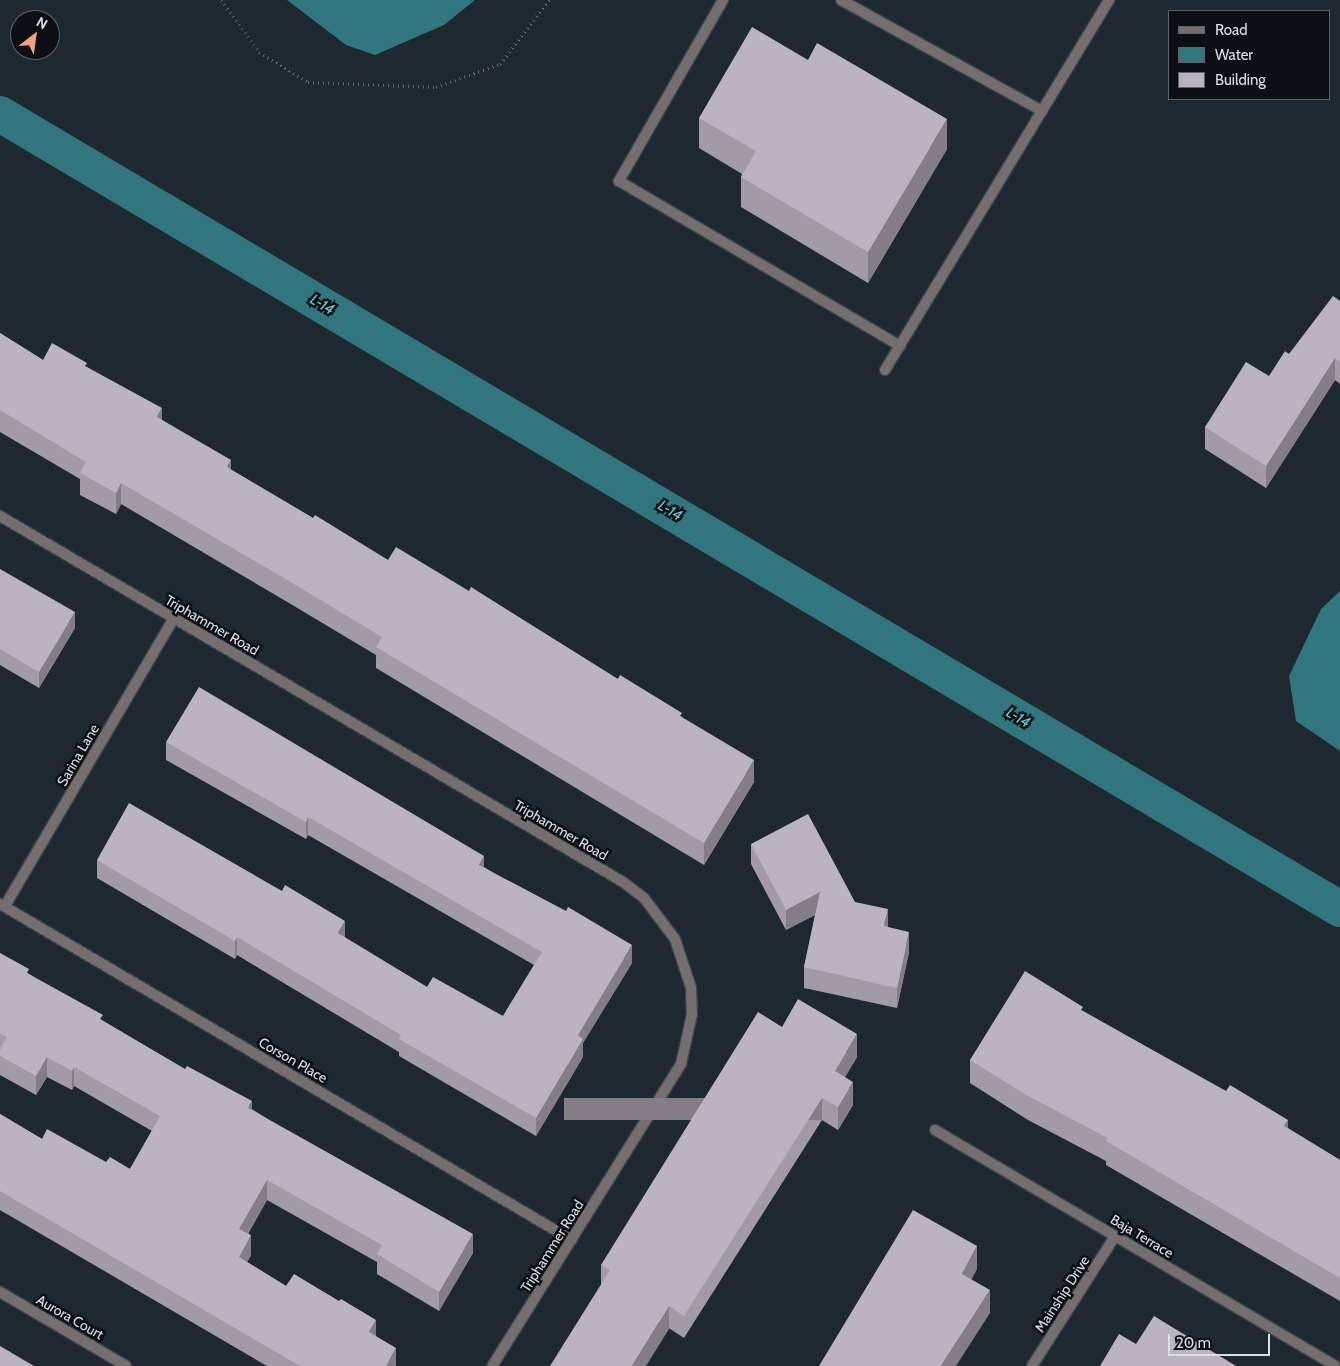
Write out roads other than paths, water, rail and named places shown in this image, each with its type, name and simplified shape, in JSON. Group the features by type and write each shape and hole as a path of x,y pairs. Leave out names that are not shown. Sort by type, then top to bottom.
{"street":[{"path":"722,0 619,182 900,346"},
{"path":"841,0 1042,110"},
{"path":"885,370 1109,0"},
{"name":"Triphammer Road","path":"0,516 623,882 650,904 676,939 691,988 692,1014 680,1064 492,1366"},
{"name":"Sarina Lane","path":"3,905 174,618"},
{"name":"Corson Place","path":"3,905 572,1240"},
{"name":"Baja Terrace","path":"935,1130 1335,1366"},
{"name":"Mainship Drive","path":"1032,1366 1115,1236"},
{"name":"Aurora Court","path":"0,1292 126,1366"}],"water":[{"path":"287,0 475,0 444,25 375,55 346,45"},
{"path":"1340,591 1340,751 1296,721 1289,676 1321,609"}],"waterway":[{"name":"L-14","path":"0,114 1340,909"}]}
